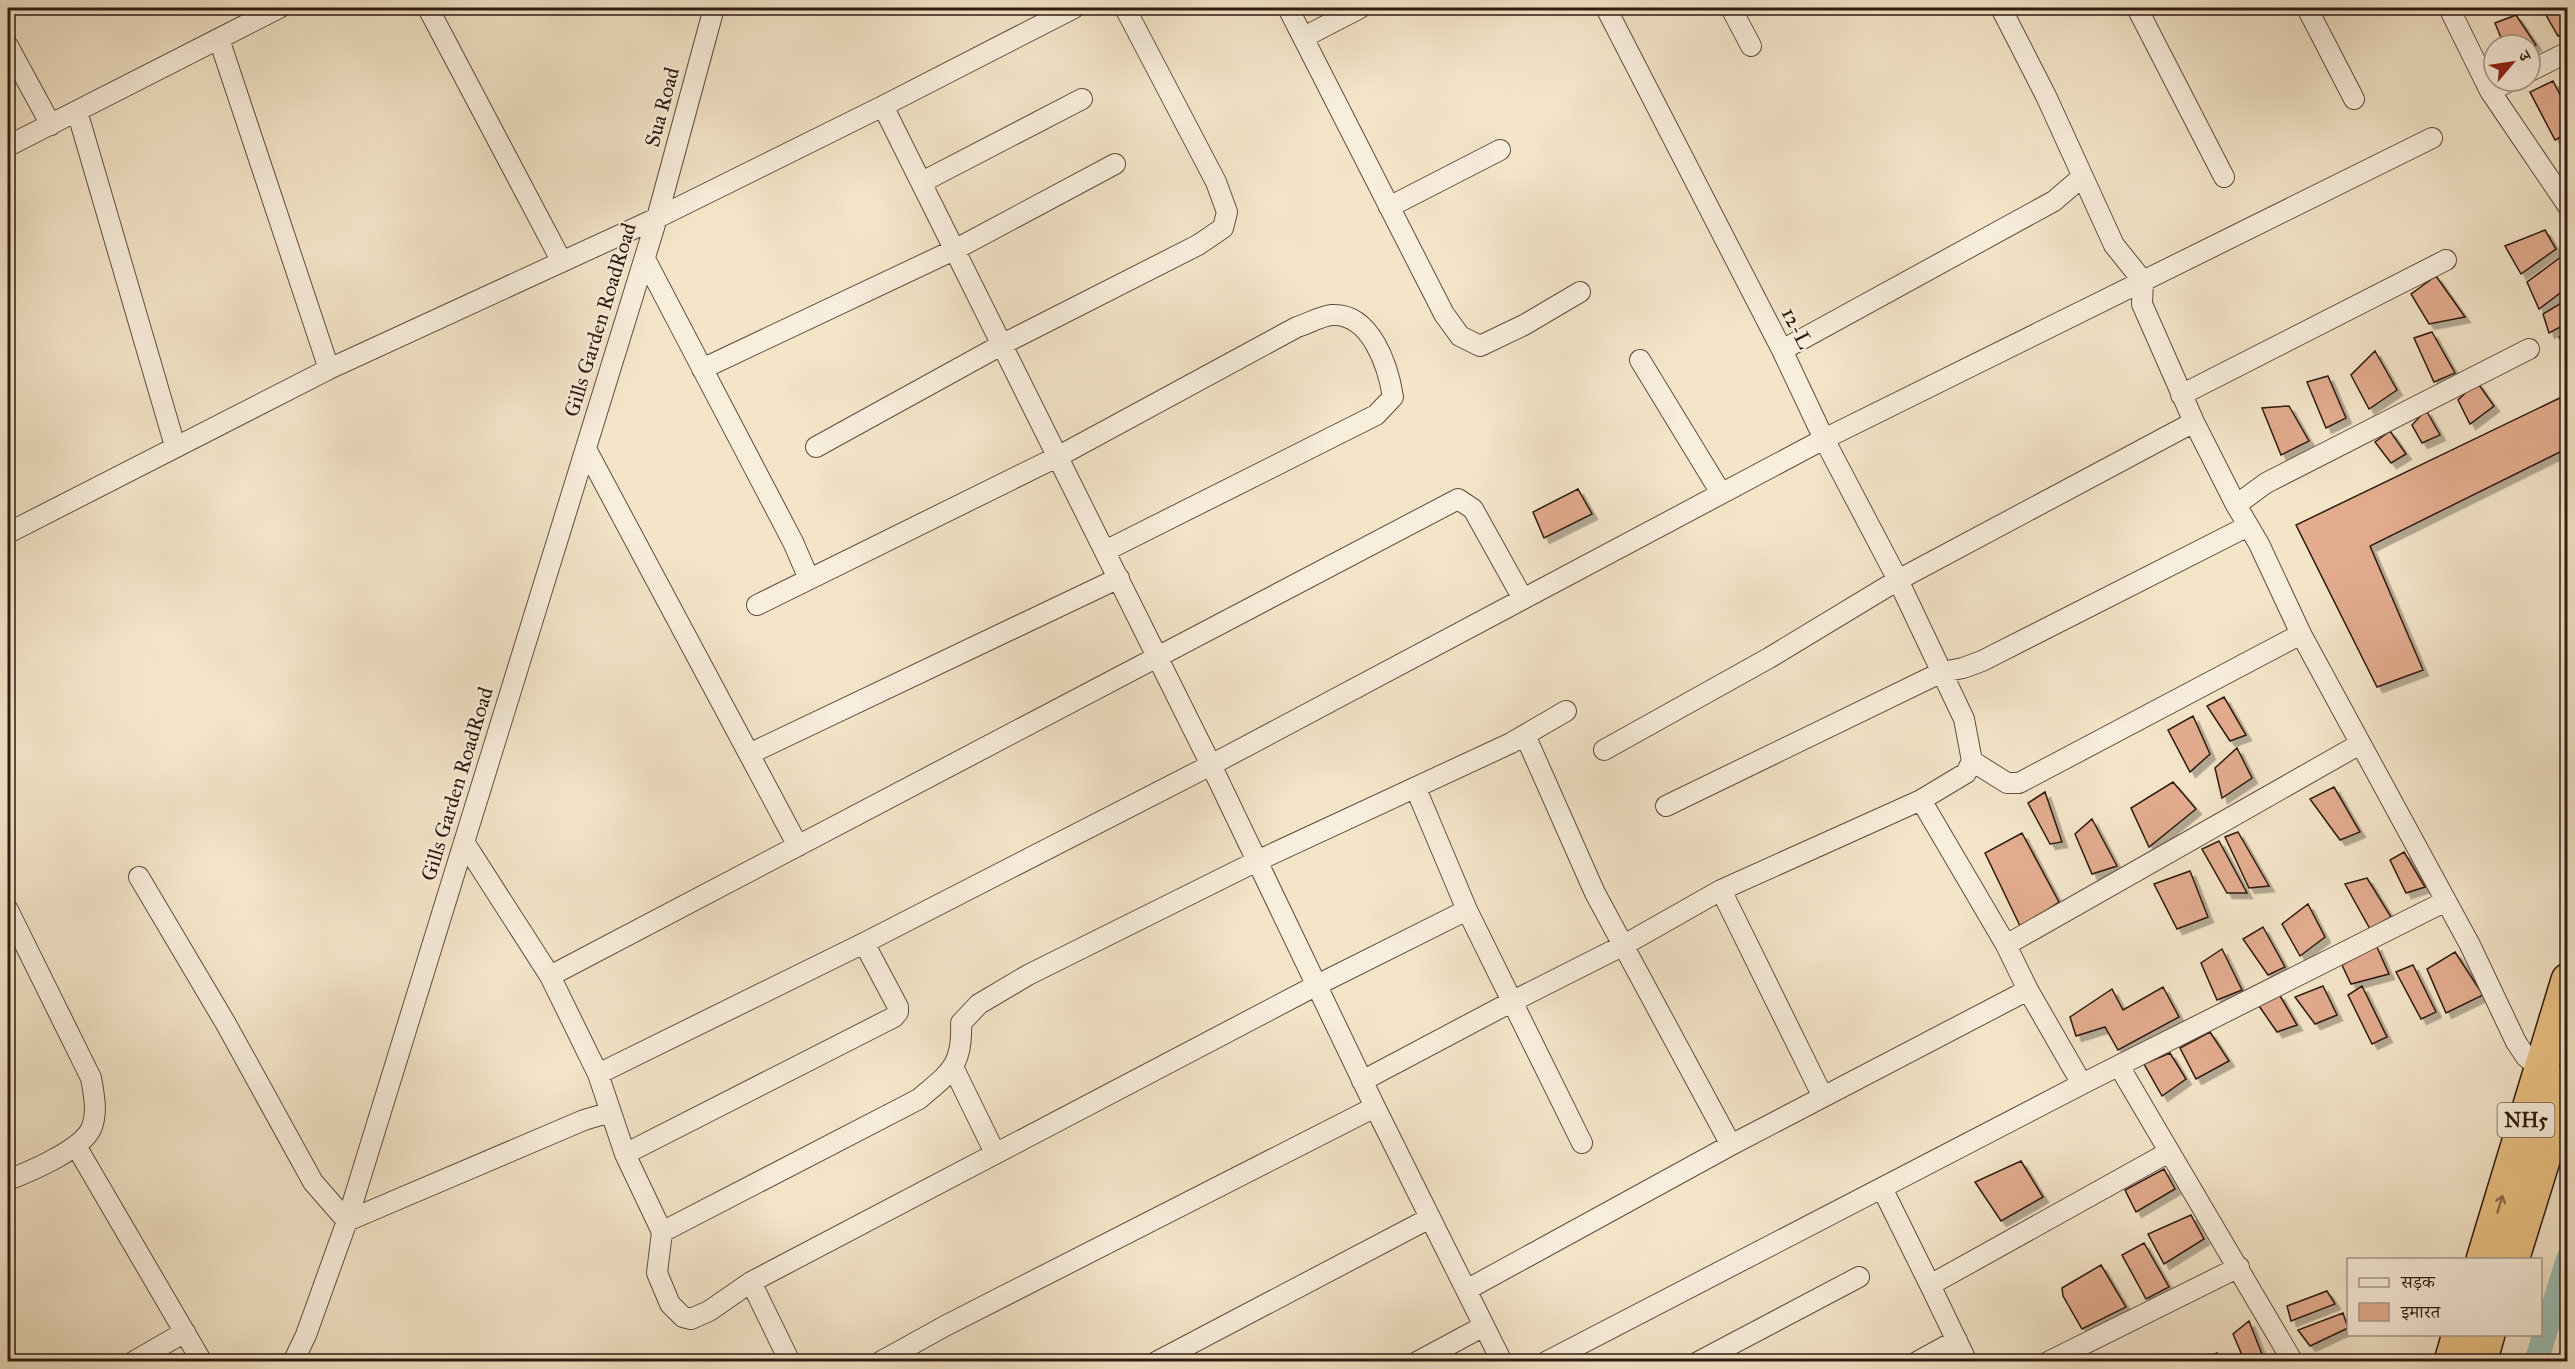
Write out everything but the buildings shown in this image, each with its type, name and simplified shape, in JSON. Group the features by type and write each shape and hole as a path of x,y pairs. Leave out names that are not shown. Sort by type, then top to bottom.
{"highway":[{"name":"NH5","path":"2511,1258 2554,1075 2568,980"},
{"name":"NH5","path":"2483,1258 2554,1075"},
{"path":"2451,1362 2459,1336"},
{"path":"2480,1362 2488,1336"}],"street":[{"path":"8,146 279,8"},
{"path":"428,8 562,262"},
{"name":"Sua Road","path":"657,218 714,8"},
{"path":"8,533 328,369 657,218 884,106 1074,8"},
{"path":"816,447 1003,344 1189,250 1223,228 1227,212 1216,182 1125,8"},
{"path":"1288,8 1444,314 1460,336 1480,346 1524,325 1580,292"},
{"path":"1304,37 1360,8"},
{"name":"12-L","path":"1606,8 1782,350 1824,439 1898,580 1964,719 1972,761"},
{"path":"1731,8 1751,46"},
{"path":"2001,8 2114,245 2143,281 2142,304 2181,394 2301,634 2470,945 2516,1042 2526,1058 2554,1075"},
{"path":"2137,8 2224,177"},
{"path":"2307,8 2354,99"},
{"path":"2450,8 2482,74"},
{"path":"219,39 328,369"},
{"path":"8,46 51,125"},
{"path":"2542,65 2568,52"},
{"path":"2491,93 2568,206"},
{"path":"922,182 1082,99"},
{"path":"884,106 1211,765 1362,1081 1503,1362"},
{"path":"77,111 175,447"},
{"path":"598,1074 864,943 1211,765 1824,439 2432,138"},
{"path":"1389,207 1500,150"},
{"path":"702,369 956,249 1115,164"},
{"path":"1782,350 2054,201 2082,177"},
{"name":"Gills Garden RoadRoad","path":"293,1362 306,1335 347,1221 657,218"},
{"path":"645,259 793,542 809,579"},
{"path":"2181,394 2446,260"},
{"path":"757,605 1059,456 1297,327 1331,315 1354,318 1371,337 1389,372 1393,397 1376,415 1105,551"},
{"path":"2236,505 2266,483 2529,349"},
{"path":"1640,360 1721,493"},
{"path":"1604,750 1769,658 1898,580 2194,422"},
{"path":"586,449 798,846"},
{"path":"550,976 1458,499 1473,509 1523,599"},
{"path":"1666,806 1942,672 1964,668 1982,661 2248,526"},
{"path":"749,754 1119,578"},
{"path":"1362,1081 1624,945 1721,890 1921,800 1966,772 1972,761 2007,783 2019,783 2301,634"},
{"path":"662,1232 919,1099 954,1069 962,1043 961,1023 979,1004 1028,975 1257,861 1416,789 1525,735 1566,711"},
{"path":"1525,735 1595,893 1731,1146"},
{"path":"2006,945 2360,744"},
{"path":"1416,789 1467,910 1582,1143"},
{"path":"1921,800 2006,945 2028,990 2082,1084"},
{"path":"464,842 550,976 598,1074 625,1154 662,1232 657,1273 670,1304 683,1317 690,1319 709,1311 751,1282 995,1153 1317,985 1467,910"},
{"path":"139,877 226,1024 314,1182 347,1221 584,1120 611,1112"},
{"path":"1721,890 1823,1097"},
{"path":"1546,1362 2082,1084 2446,902"},
{"path":"8,910 91,1078 96,1103 90,1130 76,1146 8,1180"},
{"path":"625,1154 894,1017 898,1012 898,1007 864,943"},
{"path":"1468,1289 1731,1146 2028,990"},
{"path":"2119,1066 2239,1266 2293,1362"},
{"path":"954,1069 995,1153"},
{"path":"880,1362 945,1326 1375,1107"},
{"path":"76,1146 202,1362"},
{"path":"1930,1286 2169,1152"},
{"path":"1882,1188 1967,1362"},
{"path":"1156,1362 1430,1218"},
{"path":"2049,1362 2239,1266"},
{"path":"1698,1362 1859,1277"},
{"path":"751,1282 790,1362"},
{"path":"1417,1362 1484,1326"},
{"path":"132,1362 185,1332"},
{"path":"1917,1362 1957,1340"}],"waterway":[{"path":"2536,1362 2568,1259"}]}
